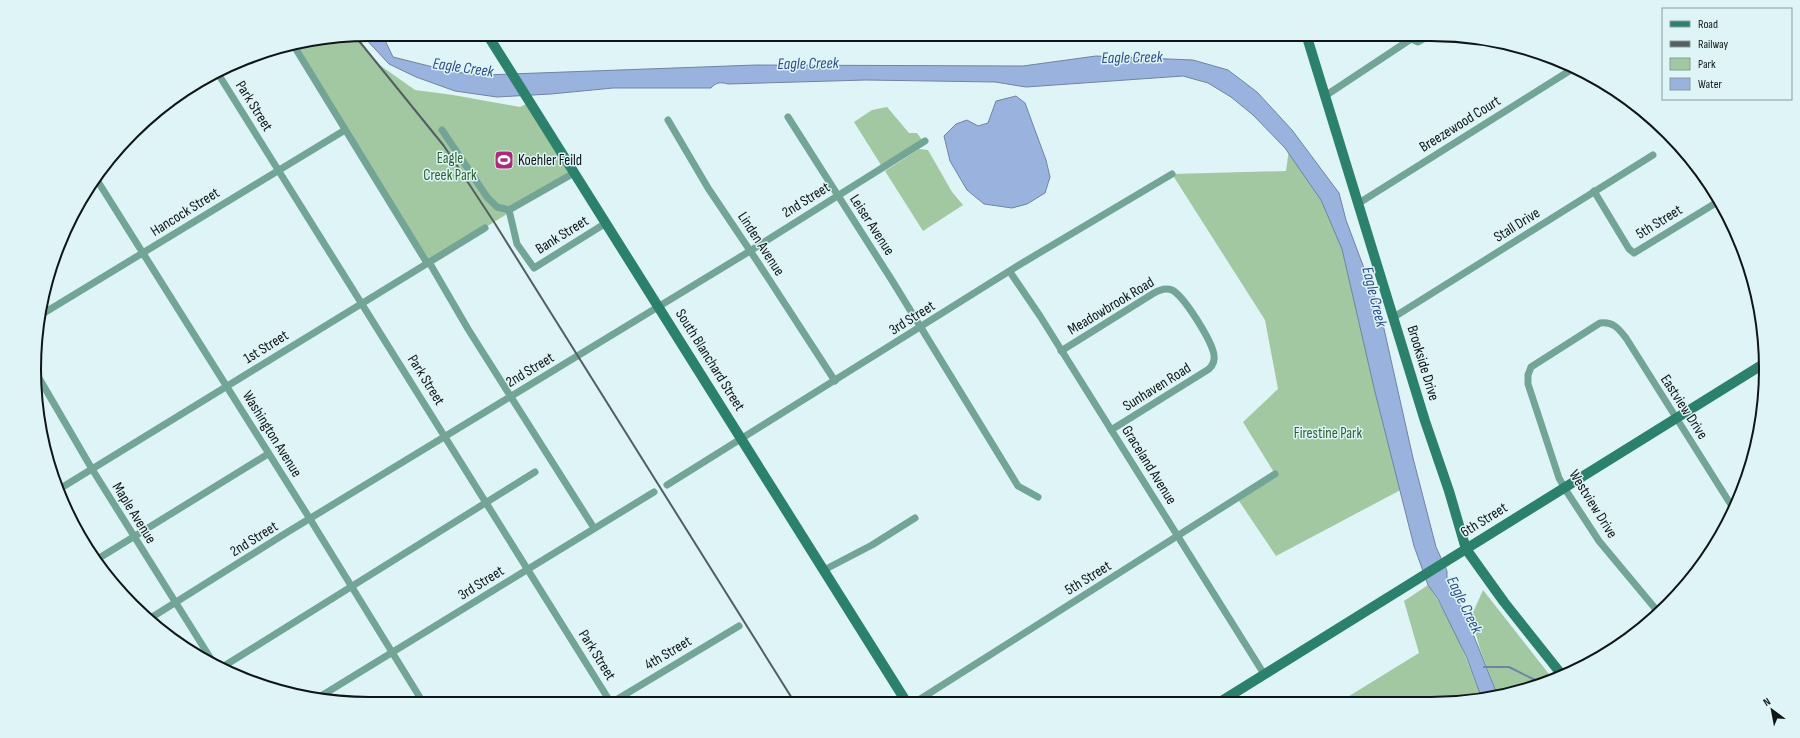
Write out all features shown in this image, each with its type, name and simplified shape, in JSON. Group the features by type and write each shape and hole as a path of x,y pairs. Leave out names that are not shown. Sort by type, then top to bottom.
{"street":[{"name":"South Blanchard Street","path":"491,41 903,697"},
{"name":"Brookside Drive","path":"1308,41 1466,549 1504,602 1559,671"},
{"path":"1325,96 1404,41"},
{"path":"296,49 468,329 512,396 594,528"},
{"name":"Breezewood Court","path":"1359,203 1569,71"},
{"name":"Park Street","path":"221,77 607,697"},
{"name":"Leiser Avenue","path":"788,117 921,328 1018,486 1038,496"},
{"name":"Linden Avenue","path":"668,120 708,188 835,381"},
{"name":"Hancock Street","path":"46,312 278,169 345,130"},
{"path":"442,130 487,197 497,207 509,210 574,173"},
{"name":"2nd Street","path":"153,616 750,251 925,141"},
{"name":"Stall Drive","path":"1394,317 1653,155"},
{"name":"3rd Street","path":"667,485 1010,272 1172,174"},
{"name":"Washington Avenue","path":"99,183 420,697"},
{"name":"5th Street","path":"1594,191 1629,249 1634,252 1714,204"},
{"name":"Bank Street","path":"509,210 517,244 534,268 606,223"},
{"name":"1st Street","path":"63,487 485,228"},
{"name":"Graceland Avenue","path":"1010,272 1264,674"},
{"name":"Meadowbrook Road","path":"1061,351 1158,291 1168,289 1174,291 1187,306 1211,344 1214,362"},
{"name":"Eastview Drive","path":"1529,372 1535,364 1597,324 1605,322 1610,324 1619,330 1626,338 1730,503"},
{"name":"Sunhaven Road","path":"1111,430 1196,378 1209,369 1214,362"},
{"name":"6th Street","path":"1228,697 1759,367"},
{"name":"Westview Drive","path":"1529,372 1528,384 1560,478 1565,488 1600,541 1655,608"},
{"name":"Maple Avenue","path":"42,383 92,469 175,604 208,655"},
{"path":"100,557 268,454"},
{"path":"227,664 535,472"},
{"name":"5th Street","path":"923,697 1275,474"},
{"name":"3rd Street","path":"325,694 654,492"},
{"path":"824,570 872,545 915,518"},
{"name":"4th Street","path":"621,697 738,626"}],"green space":[{"name":"Eagle Creek Park","path":"359,41 374,61 415,90 520,107 530,102 574,173 427,263 295,49 326,44"},
{"path":"887,107 909,133 917,133 922,140 881,165 854,122 872,110"},
{"name":"Firestine Park","path":"1290,142 1334,206 1410,485 1276,556 1237,498 1275,474 1243,422 1278,389 1265,320 1172,174 1286,171"},
{"path":"919,149 928,150 952,192 963,205 923,231 885,171"},
{"path":"1428,585 1452,626 1480,693 1431,697 1348,697 1419,653 1404,601"},
{"path":"1483,590 1550,675 1496,691 1480,649 1471,617"}],"water":[{"name":"Eagle Creek","path":"368,41 385,41 393,57 453,72 484,75 756,65 1023,66 1096,56 1193,60 1228,70 1257,92 1292,130 1339,193 1346,220 1380,311 1413,458 1436,547 1447,571 1447,578 1465,614 1496,691 1480,693 1467,658 1438,599 1428,585 1414,546 1375,392 1342,249 1321,200 1285,148 1253,115 1231,97 1208,83 1183,76 1026,87 995,82 866,80 721,83 711,88 613,88 497,97 455,91 416,77 389,64"},
{"path":"1016,96 1025,103 1046,160 1050,177 1045,193 1027,204 1012,208 984,204 967,190 950,161 944,136 956,124 967,120 978,126 988,123 996,101"}],"waterway":[{"path":"1484,667 1509,667 1535,680"}],"railway":[{"path":"359,41 444,146 494,222 791,697"}],"place":[{"name":"Koehler Feild","path":"504,160"}]}
